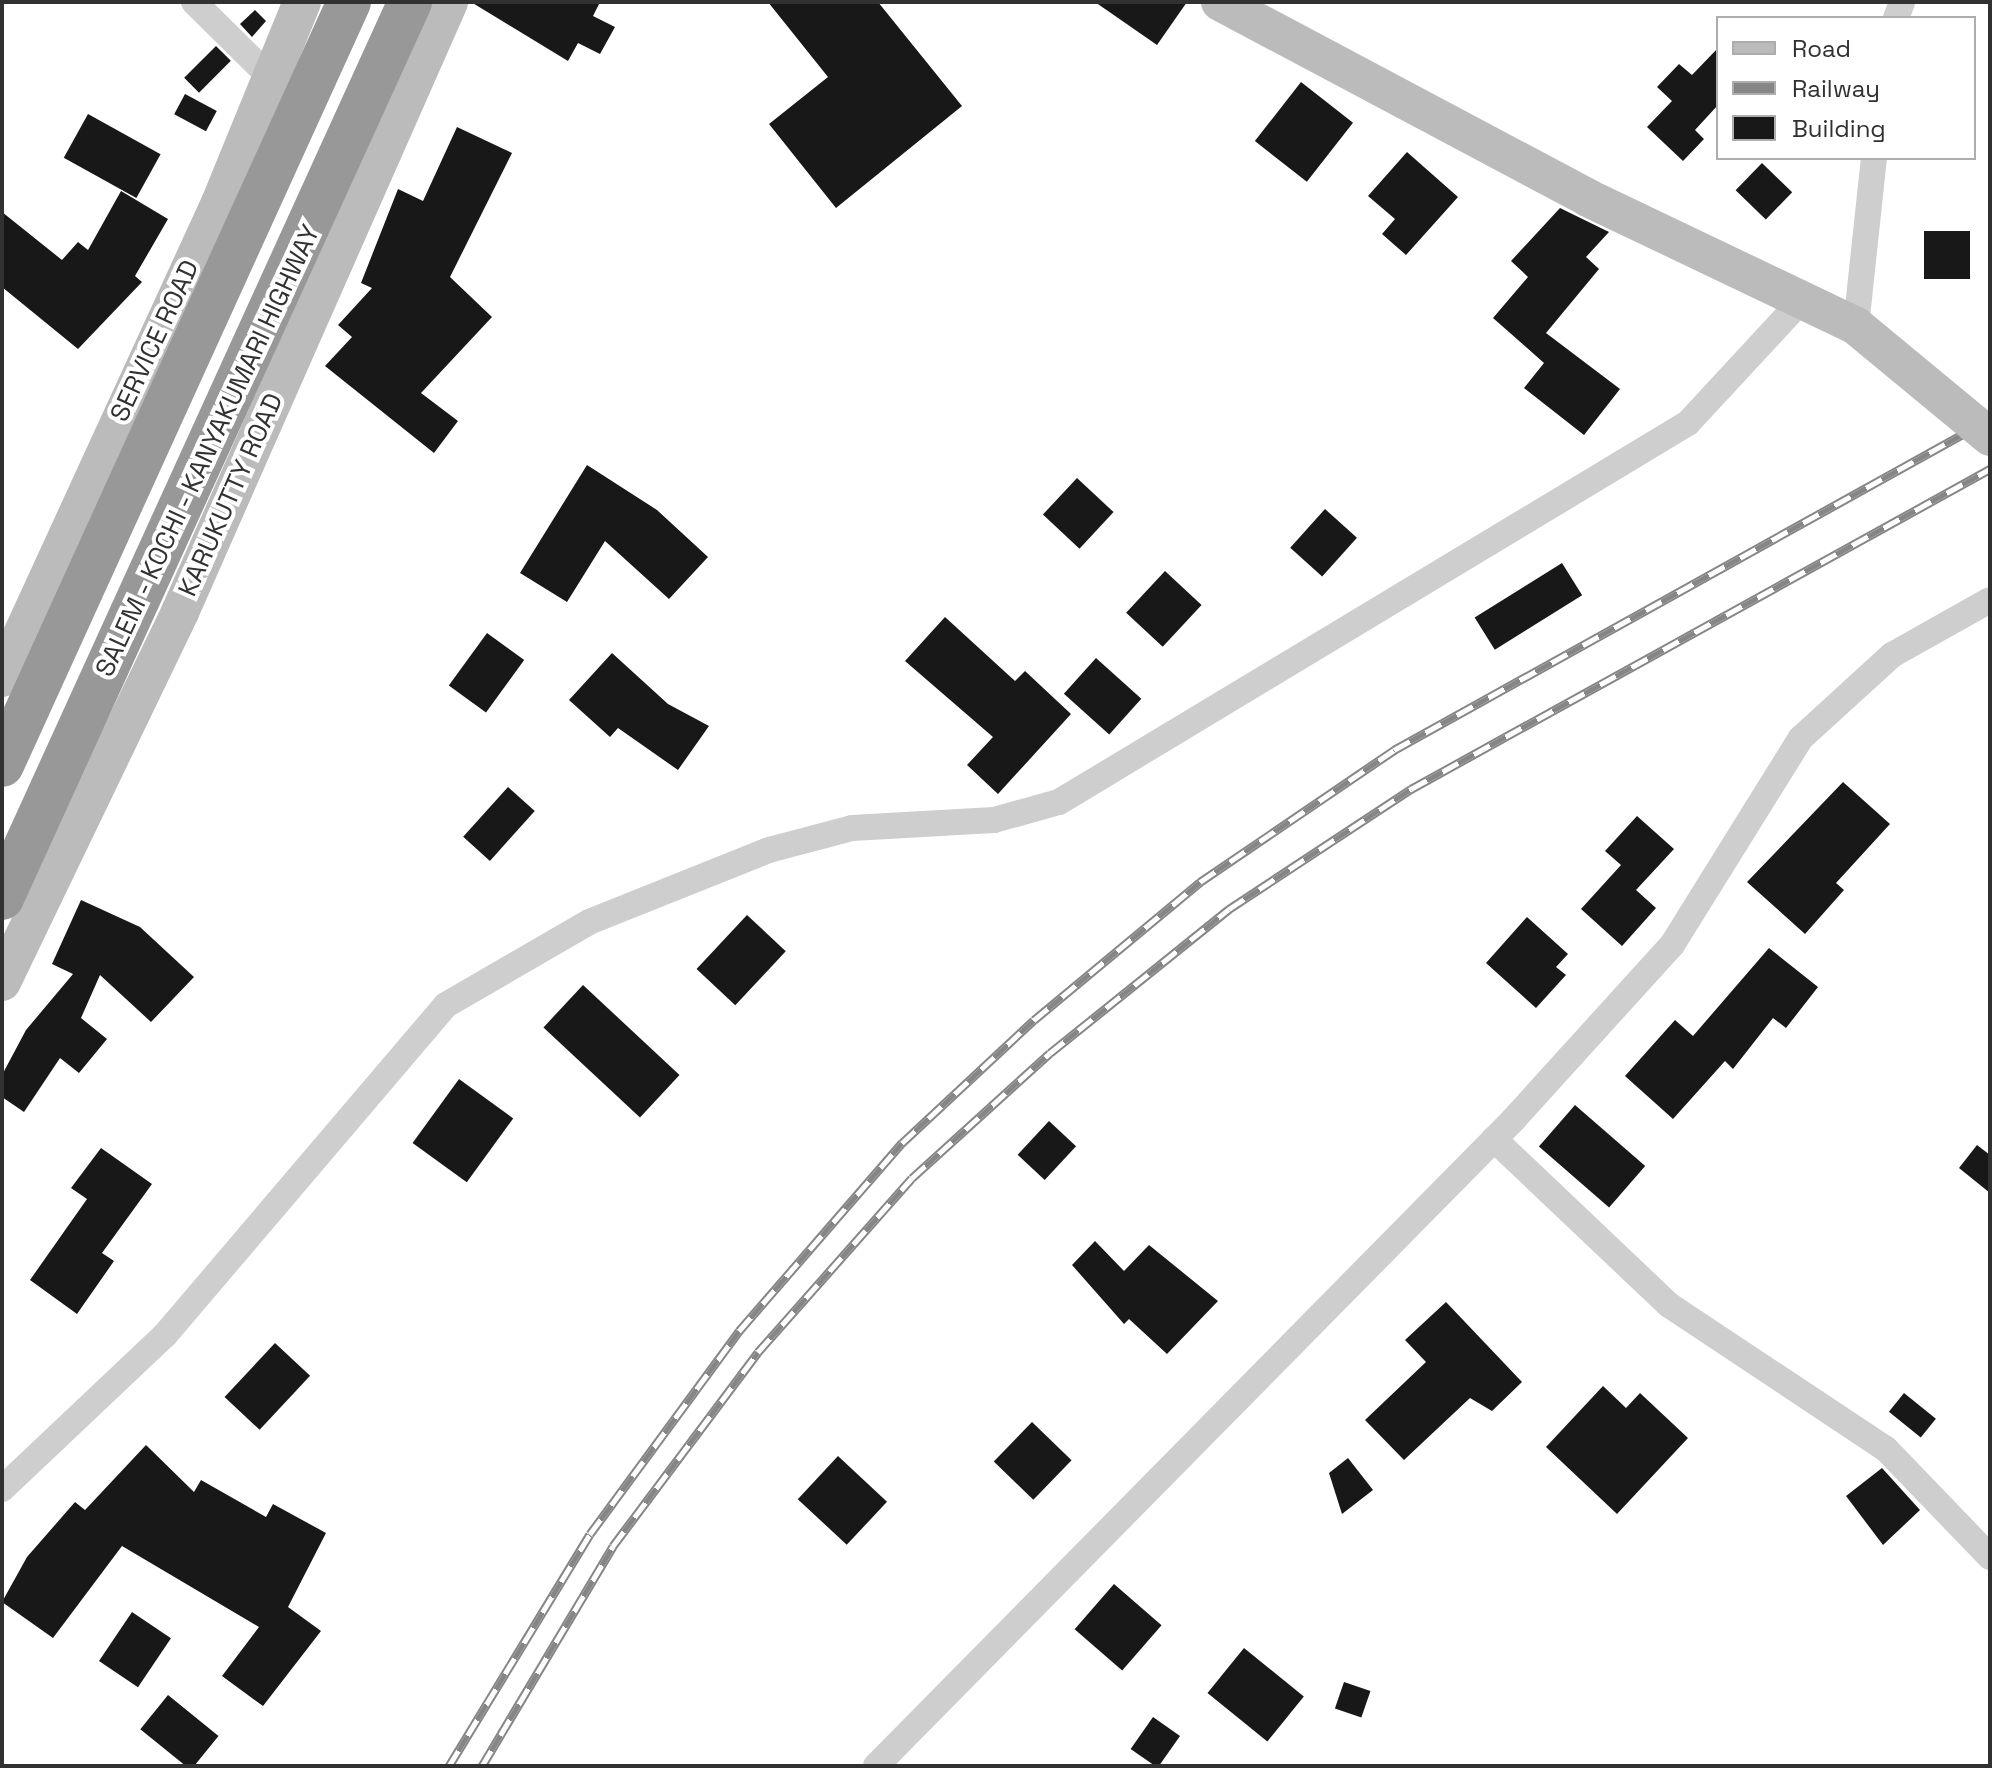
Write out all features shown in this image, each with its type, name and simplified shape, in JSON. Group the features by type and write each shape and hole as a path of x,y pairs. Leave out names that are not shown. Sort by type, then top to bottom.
{"highway":[{"path":"2,765 349,2"},
{"name":"SALEM - KOCHI - KANYAKUMARI HIGHWAY","path":"2,898 410,2"}],"street":[{"path":"194,2 271,78"},
{"name":"SERVICE ROAD","path":"2,678 271,78 302,2"},
{"name":"KARUKUTTY ROAD","path":"2,982 174,626 449,2"},
{"path":"1220,2 1588,198 1856,326 1990,437"},
{"path":"1856,326 1874,160"},
{"path":"2,1489 165,1335 446,1005 589,922 769,850 852,828 994,820 1059,802 1688,423 1802,300"},
{"path":"876,1766 1494,1139 1672,945 1801,738 1892,655 1990,600"},
{"path":"1494,1139 1669,1305 1886,1449 1990,1557"}],"building":[{"path":"471,2 600,2 593,16 615,27 600,54 578,43 568,61"},
{"path":"768,2 878,2 962,106 836,208 769,124 828,77"},
{"path":"1095,2 1187,2 1157,45"},
{"path":"255,10 266,21 252,37 240,24"},
{"path":"216,46 231,61 199,93 184,78"},
{"path":"1716,50 1716,107 1695,130 1704,139 1683,161 1647,127 1672,101 1657,87 1679,64 1692,75"},
{"path":"1301,82 1353,123 1307,182 1255,141"},
{"path":"185,94 217,111 206,131 174,114"},
{"path":"88,114 161,154 136,198 64,158"},
{"path":"457,127 512,153 450,277 492,317 421,393 458,421 434,453 325,366 352,337 338,325 372,288 361,283 398,189 423,201"},
{"path":"1407,152 1458,197 1406,255 1382,234 1395,219 1368,196"},
{"path":"1762,163 1792,192 1766,220 1736,190"},
{"path":"121,191 168,219 135,276 142,282 78,349 2,287 2,212 62,260 78,242 88,250"},
{"path":"1560,208 1609,232 1586,257 1599,269 1546,333 1620,389 1584,435 1524,388 1544,363 1493,318 1528,277 1511,261"},
{"path":"1924,231 1970,231 1970,279 1924,279"},
{"path":"587,465 657,510 708,557 669,599 605,541 567,602 520,573"},
{"path":"1077,478 1114,512 1079,549 1043,515"},
{"path":"1325,509 1357,538 1322,576 1290,548"},
{"path":"1562,563 1582,595 1495,650 1475,618"},
{"path":"1165,571 1202,605 1163,647 1126,613"},
{"path":"945,617 1015,681 1025,671 1071,714 998,794 967,765 993,737 905,661"},
{"path":"487,633 524,660 486,713 449,686"},
{"path":"612,653 668,704 709,726 678,770 618,728 610,737 569,700"},
{"path":"1096,658 1141,699 1109,734 1064,694"},
{"path":"1843,782 1890,824 1836,883 1844,890 1805,934 1747,882"},
{"path":"508,787 535,811 490,861 463,837"},
{"path":"1637,816 1674,849 1636,890 1656,908 1622,946 1581,909 1621,865 1605,851"},
{"path":"81,900 140,927 194,977 151,1022 100,975 81,1018 107,1039 79,1073 60,1058 24,1112 2,1097 2,1075 26,1030 73,974 52,964"},
{"path":"747,915 786,951 735,1005 697,969"},
{"path":"1527,917 1568,954 1556,967 1566,975 1536,1008 1486,963"},
{"path":"1769,948 1818,987 1786,1028 1773,1018 1733,1069 1725,1061 1673,1119 1625,1076 1675,1020 1693,1036"},
{"path":"583,985 680,1075 640,1117 543,1027"},
{"path":"459,1079 513,1118 467,1182 413,1143"},
{"path":"1575,1105 1645,1166 1609,1208 1539,1147"},
{"path":"1049,1121 1076,1146 1045,1180 1018,1155"},
{"path":"1977,1145 1990,1155 1990,1193 1959,1168"},
{"path":"101,1148 152,1184 102,1253 114,1261 77,1314 30,1280 87,1199 71,1188"},
{"path":"1095,1241 1124,1271 1149,1245 1218,1301 1167,1354 1129,1319 1124,1324 1072,1265"},
{"path":"1446,1302 1522,1382 1492,1411 1470,1398 1404,1460 1365,1420 1426,1362 1405,1340"},
{"path":"275,1343 310,1376 260,1430 225,1397"},
{"path":"1603,1386 1626,1408 1640,1393 1688,1438 1617,1514 1546,1447"},
{"path":"1904,1393 1936,1419 1921,1437 1889,1412"},
{"path":"1032,1422 1072,1460 1033,1500 994,1462"},
{"path":"146,1445 194,1492 201,1480 266,1517 273,1504 326,1533 288,1607 321,1631 263,1706 222,1676 259,1627 122,1546 53,1638 2,1602 27,1557 75,1502 85,1510"},
{"path":"838,1456 887,1502 847,1545 798,1499"},
{"path":"1348,1458 1373,1490 1342,1514 1329,1473"},
{"path":"1882,1468 1920,1510 1883,1545 1846,1496"},
{"path":"1114,1584 1162,1625 1122,1671 1075,1629"},
{"path":"132,1612 171,1638 138,1687 99,1661"},
{"path":"1244,1648 1304,1696 1267,1742 1207,1693"},
{"path":"1344,1682 1370,1691 1361,1718 1335,1708"},
{"path":"168,1695 219,1736 194,1766 186,1766 140,1729"},
{"path":"1153,1717 1180,1736 1159,1766 1131,1749"}],"railway":[{"path":"449,1766 590,1534 739,1331 902,1143 1034,1020 1200,882 1394,750 1990,419"},
{"path":"482,1766 613,1546 758,1352 912,1178 1050,1053 1229,909 1411,789 1990,469"}]}
